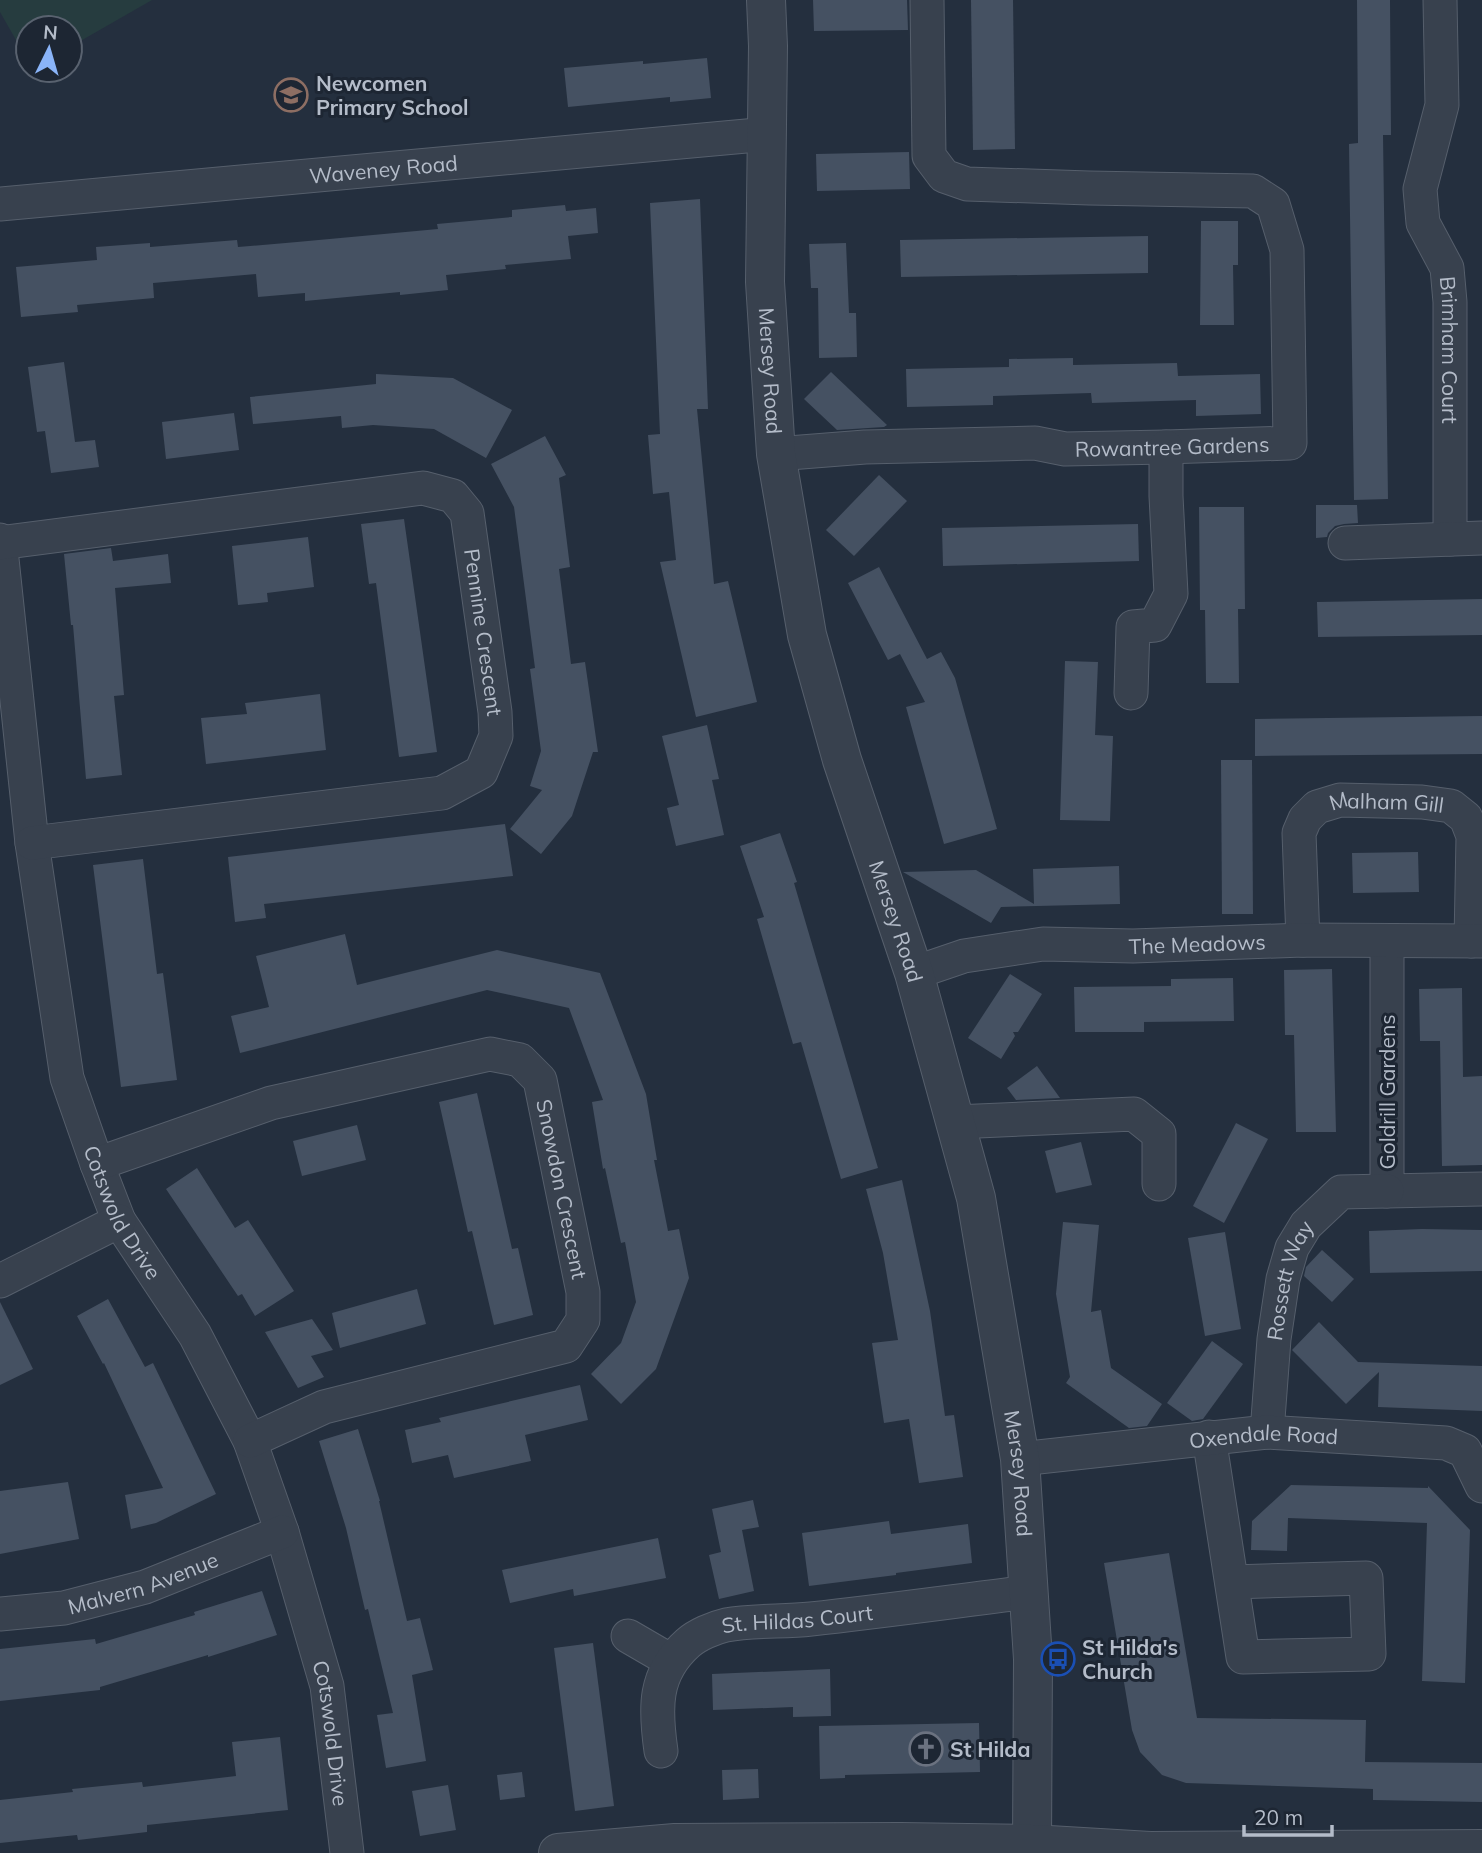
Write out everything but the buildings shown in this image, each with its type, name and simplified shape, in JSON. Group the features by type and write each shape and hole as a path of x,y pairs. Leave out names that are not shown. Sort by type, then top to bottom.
{"street":[{"name":"Mersey Road","path":"766,0 768,134 765,282 776,454 807,635 842,760 914,973 976,1198 1020,1459 1033,1673 1032,1844"},
{"name":"Rowantree Gardens","path":"776,454 865,447 1035,443 1065,449 1290,443 1287,250 1273,204 1253,191 967,184 944,176 929,156 927,0"},
{"name":"Brimham Court","path":"1345,543 1466,539 1447,268 1423,223 1420,189 1442,105 1440,0"},
{"name":"Waveney Road","path":"0,204 768,134"},
{"path":"1132,693 1133,627 1155,625 1171,594 1166,447"},
{"name":"Pennine Crescent","path":"0,541 423,488 453,496 467,513 495,712 496,736 481,772 442,793 33,843"},
{"name":"Cotswold Drive","path":"0,541 33,843 67,1078 119,1221 195,1335 250,1441 282,1532 327,1686 347,1853"},
{"name":"Malham Gill","path":"1303,940 1299,833 1305,818 1317,807 1340,800 1422,802 1451,806 1466,818 1474,836 1476,941"},
{"name":"The Meadows","path":"914,973 964,956 1043,944 1133,946 1303,940 1476,941"},
{"name":"Goldrill Gardens","path":"1387,941 1387,1191 1482,1189"},
{"name":"Snowdon Crescent","path":"97,1164 271,1103 490,1054 520,1060 540,1080 583,1292 583,1320 566,1346 324,1407 250,1441"},
{"path":"955,1122 1134,1114 1159,1134 1159,1184"},
{"name":"Rossett Way","path":"1267,1432 1274,1339 1283,1279 1292,1248 1306,1225 1341,1192 1387,1191"},
{"path":"0,1281 119,1221"},
{"name":"Oxendale Road","path":"1020,1459 1267,1432 1446,1443 1465,1451 1482,1486"},
{"path":"1209,1437 1232,1582"},
{"name":"Malvern Avenue","path":"0,1614 64,1608 145,1587 282,1532"},
{"name":"St. Hildas Court","path":"661,1751 657,1700 662,1680 671,1661 689,1642 708,1631 725,1625 808,1619 1029,1592"},
{"path":"628,1636 671,1661"},
{"path":"558,1853 901,1842 1032,1844 1150,1851 1482,1849"}],"green space":[{"path":"0,0 152,0 84,39 84,14 14,14 14,36 0,12"}],"place":[{"name":"Newcomen Primary School","path":"291,95"},
{"name":"St Hilda's Church","path":"1058,1659"},
{"name":"St Hilda","path":"926,1749"}]}
